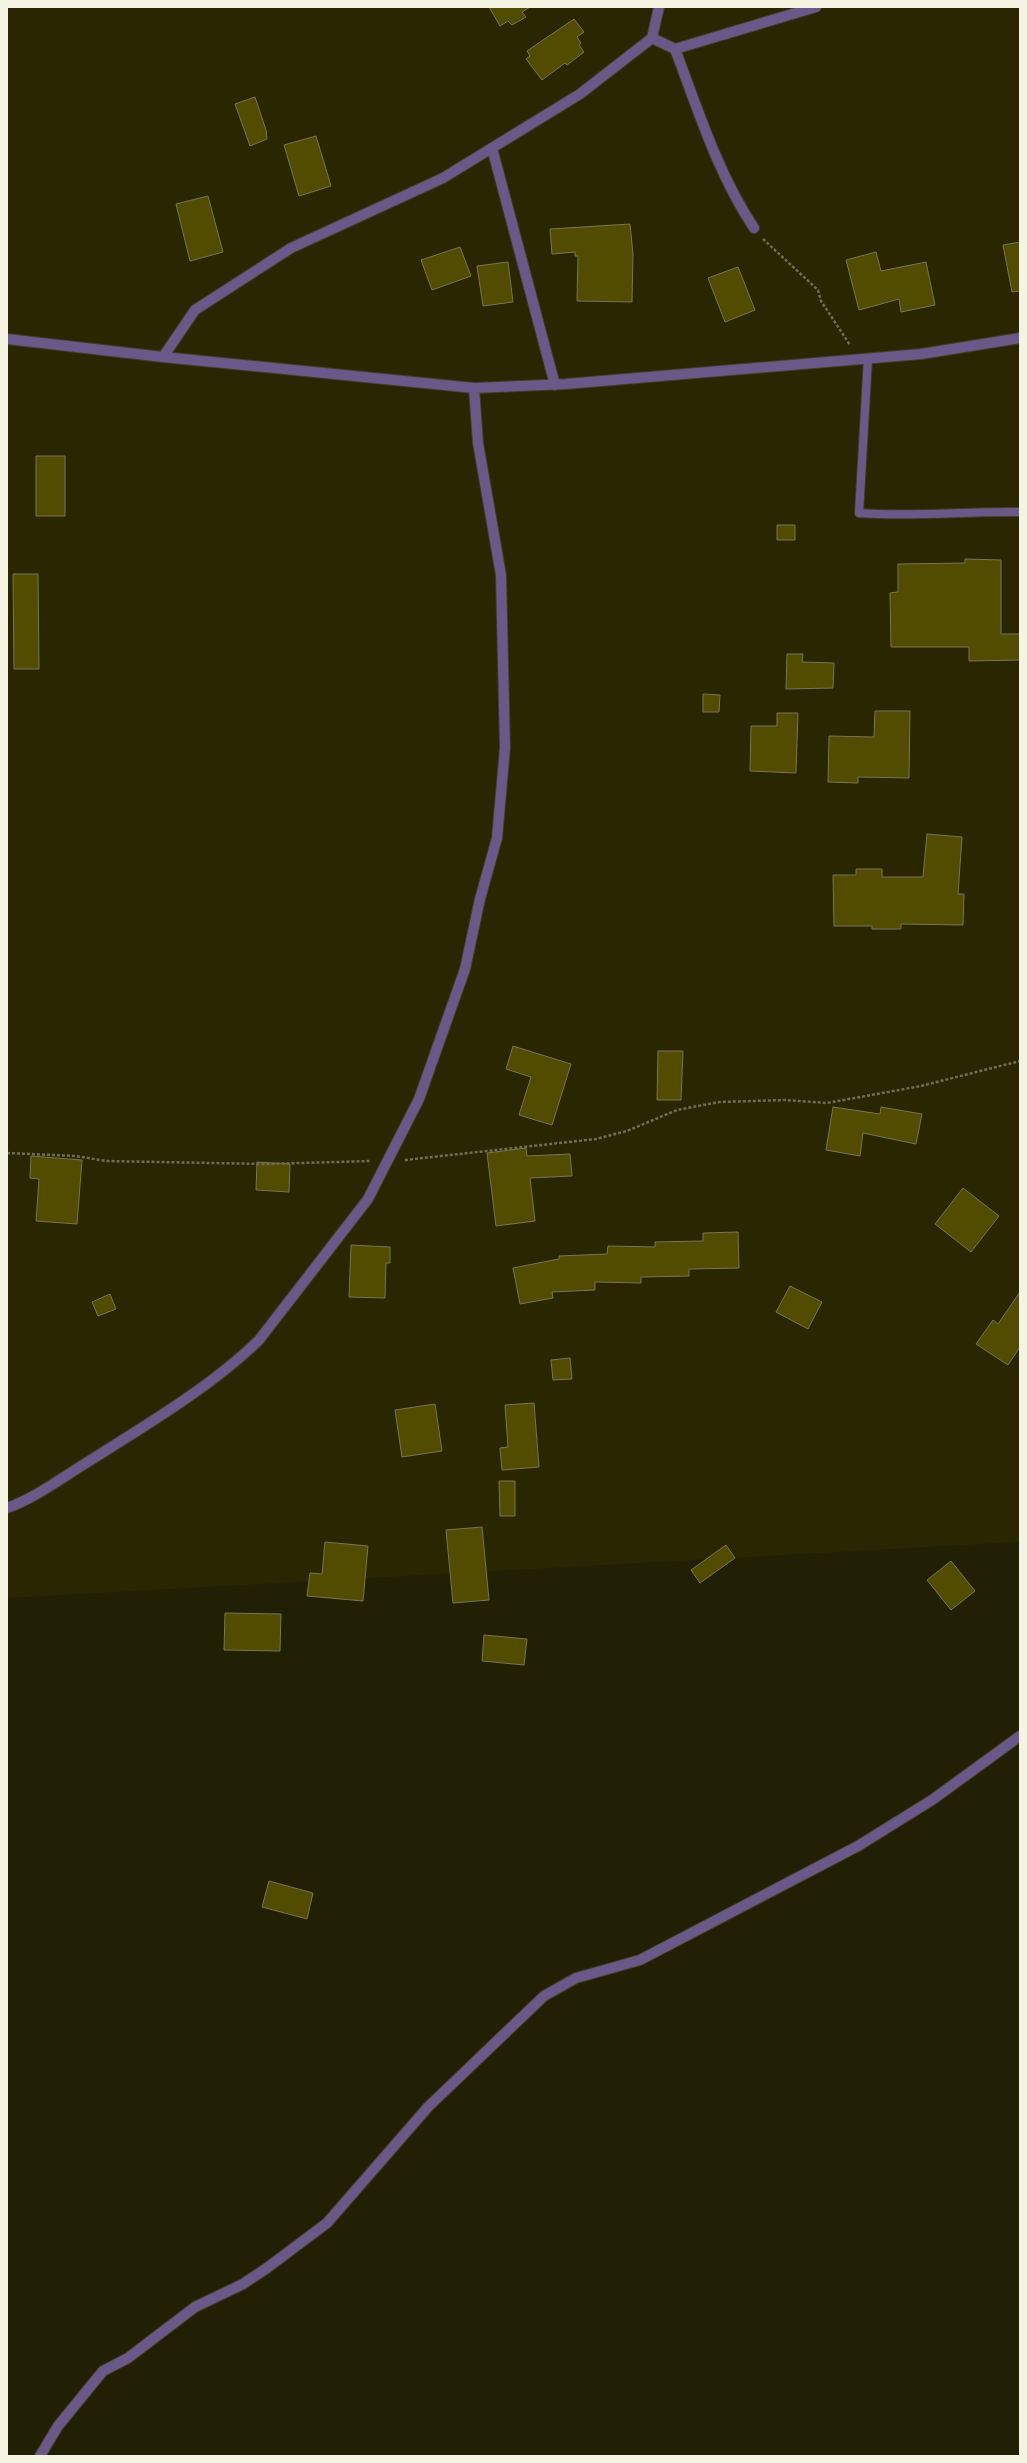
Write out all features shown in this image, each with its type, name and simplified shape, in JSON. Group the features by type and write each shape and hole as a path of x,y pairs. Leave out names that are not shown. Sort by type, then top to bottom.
{"street":[{"path":"163,357 196,310 291,248 443,178 580,94 652,38 659,7"},
{"path":"652,38 675,49 816,7"},
{"path":"675,49 715,156 739,206 754,228"},
{"path":"492,148 555,384"},
{"path":"7,339 163,357 474,388 555,384 921,354 1020,338"},
{"path":"7,1508 33,1496 141,1428 239,1359 259,1340 354,1220 368,1198 419,1099 465,969 480,899 497,838 503,792 505,748 501,575 478,443 474,388"},
{"path":"40,2456 58,2426 102,2371 128,2358 195,2307 243,2284 327,2223 428,2107 544,1996 559,1986 576,1978 640,1960 858,1846 932,1800 1020,1736"}],"lane":[{"path":"864,358 859,513 898,516 982,511 1020,512"}],"path":[{"path":"754,228 818,290 821,301 864,358"},
{"path":"7,1153 76,1156 106,1161 266,1164 386,1162 596,1139 627,1131 677,1110 719,1102 785,1100 827,1103 921,1086 1020,1060"}],"shaded area":[{"path":"7,7 1020,7 1020,1542 7,1598"}],"building":[{"path":"489,7 530,7 522,12 526,17 512,25 508,21 500,26"},
{"path":"574,19 584,32 577,37 581,43 579,45 584,52 567,65 565,63 542,80 526,59 530,56 527,51"},
{"path":"255,97 266,130 267,139 250,146 235,104"},
{"path":"316,136 331,186 299,196 284,145"},
{"path":"208,196 223,252 190,261 176,204"},
{"path":"630,224 633,254 632,302 577,301 578,256 575,256 575,252 552,254 550,229"},
{"path":"1020,242 1020,291 1012,292 1003,245"},
{"path":"460,247 471,276 432,290 421,260"},
{"path":"876,252 881,271 926,262 935,305 901,312 899,299 859,310 846,260"},
{"path":"508,262 513,302 483,306 477,266"},
{"path":"738,267 755,310 725,322 708,278"},
{"path":"36,456 65,456 65,516 36,516"},
{"path":"777,525 795,525 795,540 777,540"},
{"path":"965,559 1001,560 1001,634 1020,634 1020,660 969,661 969,647 891,647 890,593 898,592 898,564 965,563"},
{"path":"13,574 38,574 39,669 14,669"},
{"path":"787,654 803,654 802,662 834,663 833,688 786,689"},
{"path":"703,694 720,695 719,712 703,712"},
{"path":"875,711 910,711 909,778 858,777 858,783 828,782 829,736 874,737"},
{"path":"777,713 798,713 796,773 750,771 751,726 777,726"},
{"path":"927,834 962,837 958,894 964,894 963,925 901,924 901,929 872,929 872,926 834,926 833,875 856,875 856,869 882,869 882,877 923,877"},
{"path":"513,1046 571,1064 552,1125 519,1115 531,1077 506,1069"},
{"path":"658,1051 683,1051 681,1100 657,1100"},
{"path":"833,1107 880,1114 881,1107 922,1114 916,1144 863,1133 860,1156 826,1150"},
{"path":"526,1148 527,1156 570,1154 572,1176 530,1178 535,1221 496,1226 487,1153"},
{"path":"31,1156 82,1160 77,1224 36,1221 39,1179 30,1178"},
{"path":"257,1162 290,1164 289,1192 256,1190"},
{"path":"963,1188 999,1216 971,1252 935,1224"},
{"path":"738,1232 739,1268 689,1269 689,1276 641,1277 641,1283 595,1282 595,1290 552,1292 553,1298 520,1304 513,1268 559,1259 559,1256 607,1254 608,1246 655,1247 655,1242 703,1241 703,1233"},
{"path":"351,1245 390,1247 390,1263 386,1263 385,1298 349,1297"},
{"path":"790,1286 822,1302 808,1329 776,1312"},
{"path":"1020,1292 1020,1347 1008,1365 976,1344 993,1320 998,1324"},
{"path":"110,1294 116,1309 98,1316 92,1302"},
{"path":"570,1358 572,1379 553,1380 551,1360"},
{"path":"534,1403 539,1467 502,1470 500,1448 508,1447 505,1405"},
{"path":"435,1404 442,1451 402,1457 395,1410"},
{"path":"499,1481 515,1481 515,1516 500,1516"},
{"path":"482,1527 489,1600 453,1603 446,1530"},
{"path":"325,1542 368,1546 363,1601 307,1596 310,1573 322,1574"},
{"path":"726,1545 735,1558 700,1583 691,1570"},
{"path":"951,1561 975,1591 951,1610 927,1580"},
{"path":"225,1613 281,1614 280,1651 224,1650"},
{"path":"484,1635 527,1639 524,1665 482,1661"},
{"path":"269,1881 313,1893 307,1919 262,1907"}]}
